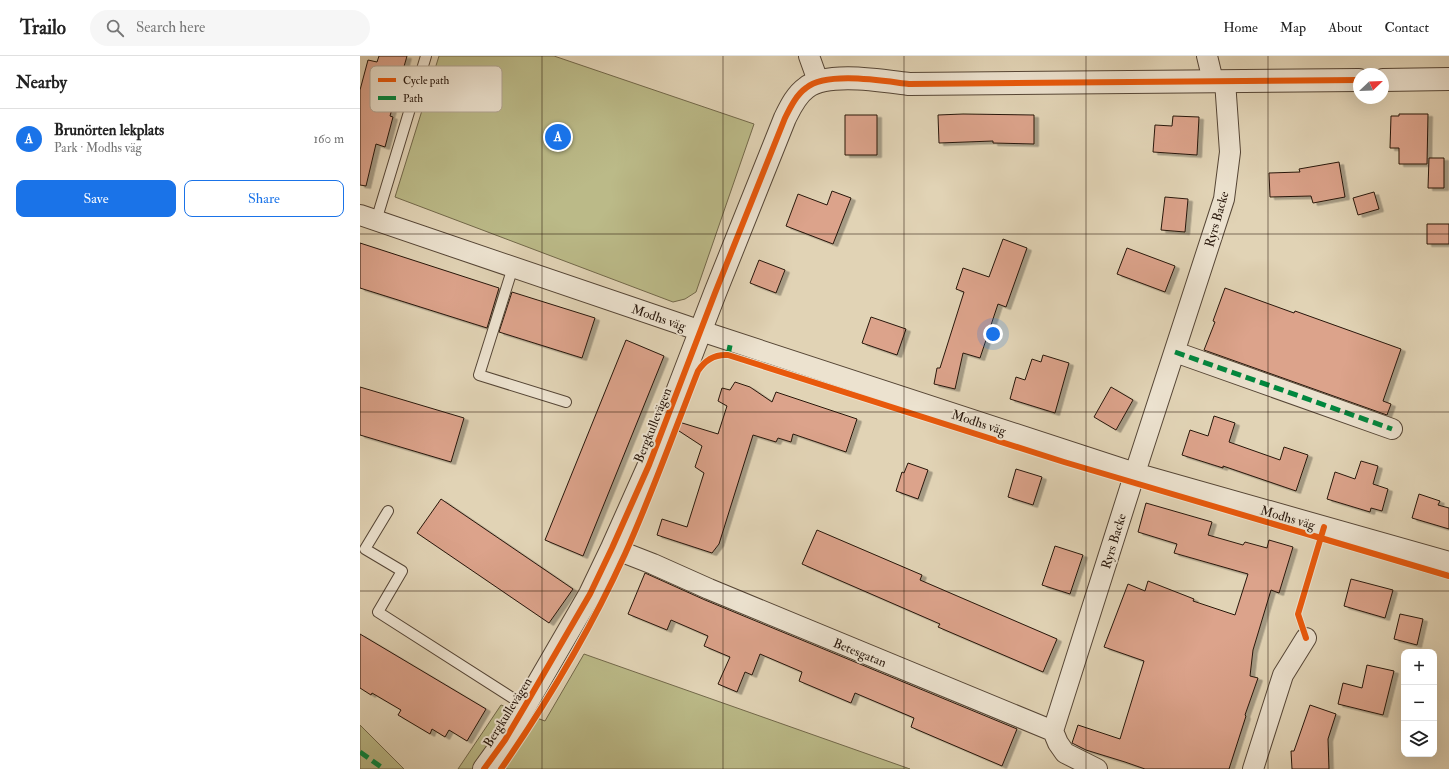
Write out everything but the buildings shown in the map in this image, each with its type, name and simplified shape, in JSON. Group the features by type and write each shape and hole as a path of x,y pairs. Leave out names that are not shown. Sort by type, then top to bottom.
{"street":[{"path":"809,56 818,82 837,79 909,84 1353,80"},
{"name":"Ryrs Backe","path":"1053,731 1224,199 1230,152 1219,81 1207,56"},
{"path":"1389,80 1449,79"},
{"name":"Bergkullevägen","path":"484,769 505,740 590,594 649,465 785,118 796,98 806,88 818,82"},
{"name":"Modhs väg","path":"368,218 701,331 1135,473 1449,562"},
{"path":"1175,352 1392,430"},
{"name":"Betesgatan","path":"612,548 1053,731"},
{"path":"1253,769 1283,675 1306,638"},
{"path":"1053,731 1065,754 1097,769"}],"lane":[{"name":"Modhs väg","path":"422,66 426,56"},
{"name":"Modhs väg","path":"368,218 406,112"},
{"path":"513,267 479,375 566,402"},
{"name":"Bergkullevägen","path":"388,511 365,549 402,571 378,612 525,706"}],"shaded area":[{"path":"439,56 554,56 754,124 696,292 685,299 673,302 395,197 422,112 502,112 502,66 436,66"},
{"path":"584,654 910,769 458,769 501,705 545,721"},
{"path":"360,725 404,769 360,769"}],"marked path":[{"path":"728,355 731,341"},
{"path":"1175,352 1392,429"},
{"path":"360,752 384,769"}],"cycle path":[{"path":"484,769 505,740 590,594 612,548 649,465 715,293 785,118 796,98 802,91 815,83 841,78 871,79 909,84 1353,80"},
{"path":"501,769 552,691 598,610 625,554 654,486 698,371 710,358 718,356 728,355 1064,462 1449,576"},
{"path":"1306,638 1298,614 1324,527"}],"place":[{"name":"Brunörten lekplats","path":"558,137"}]}
